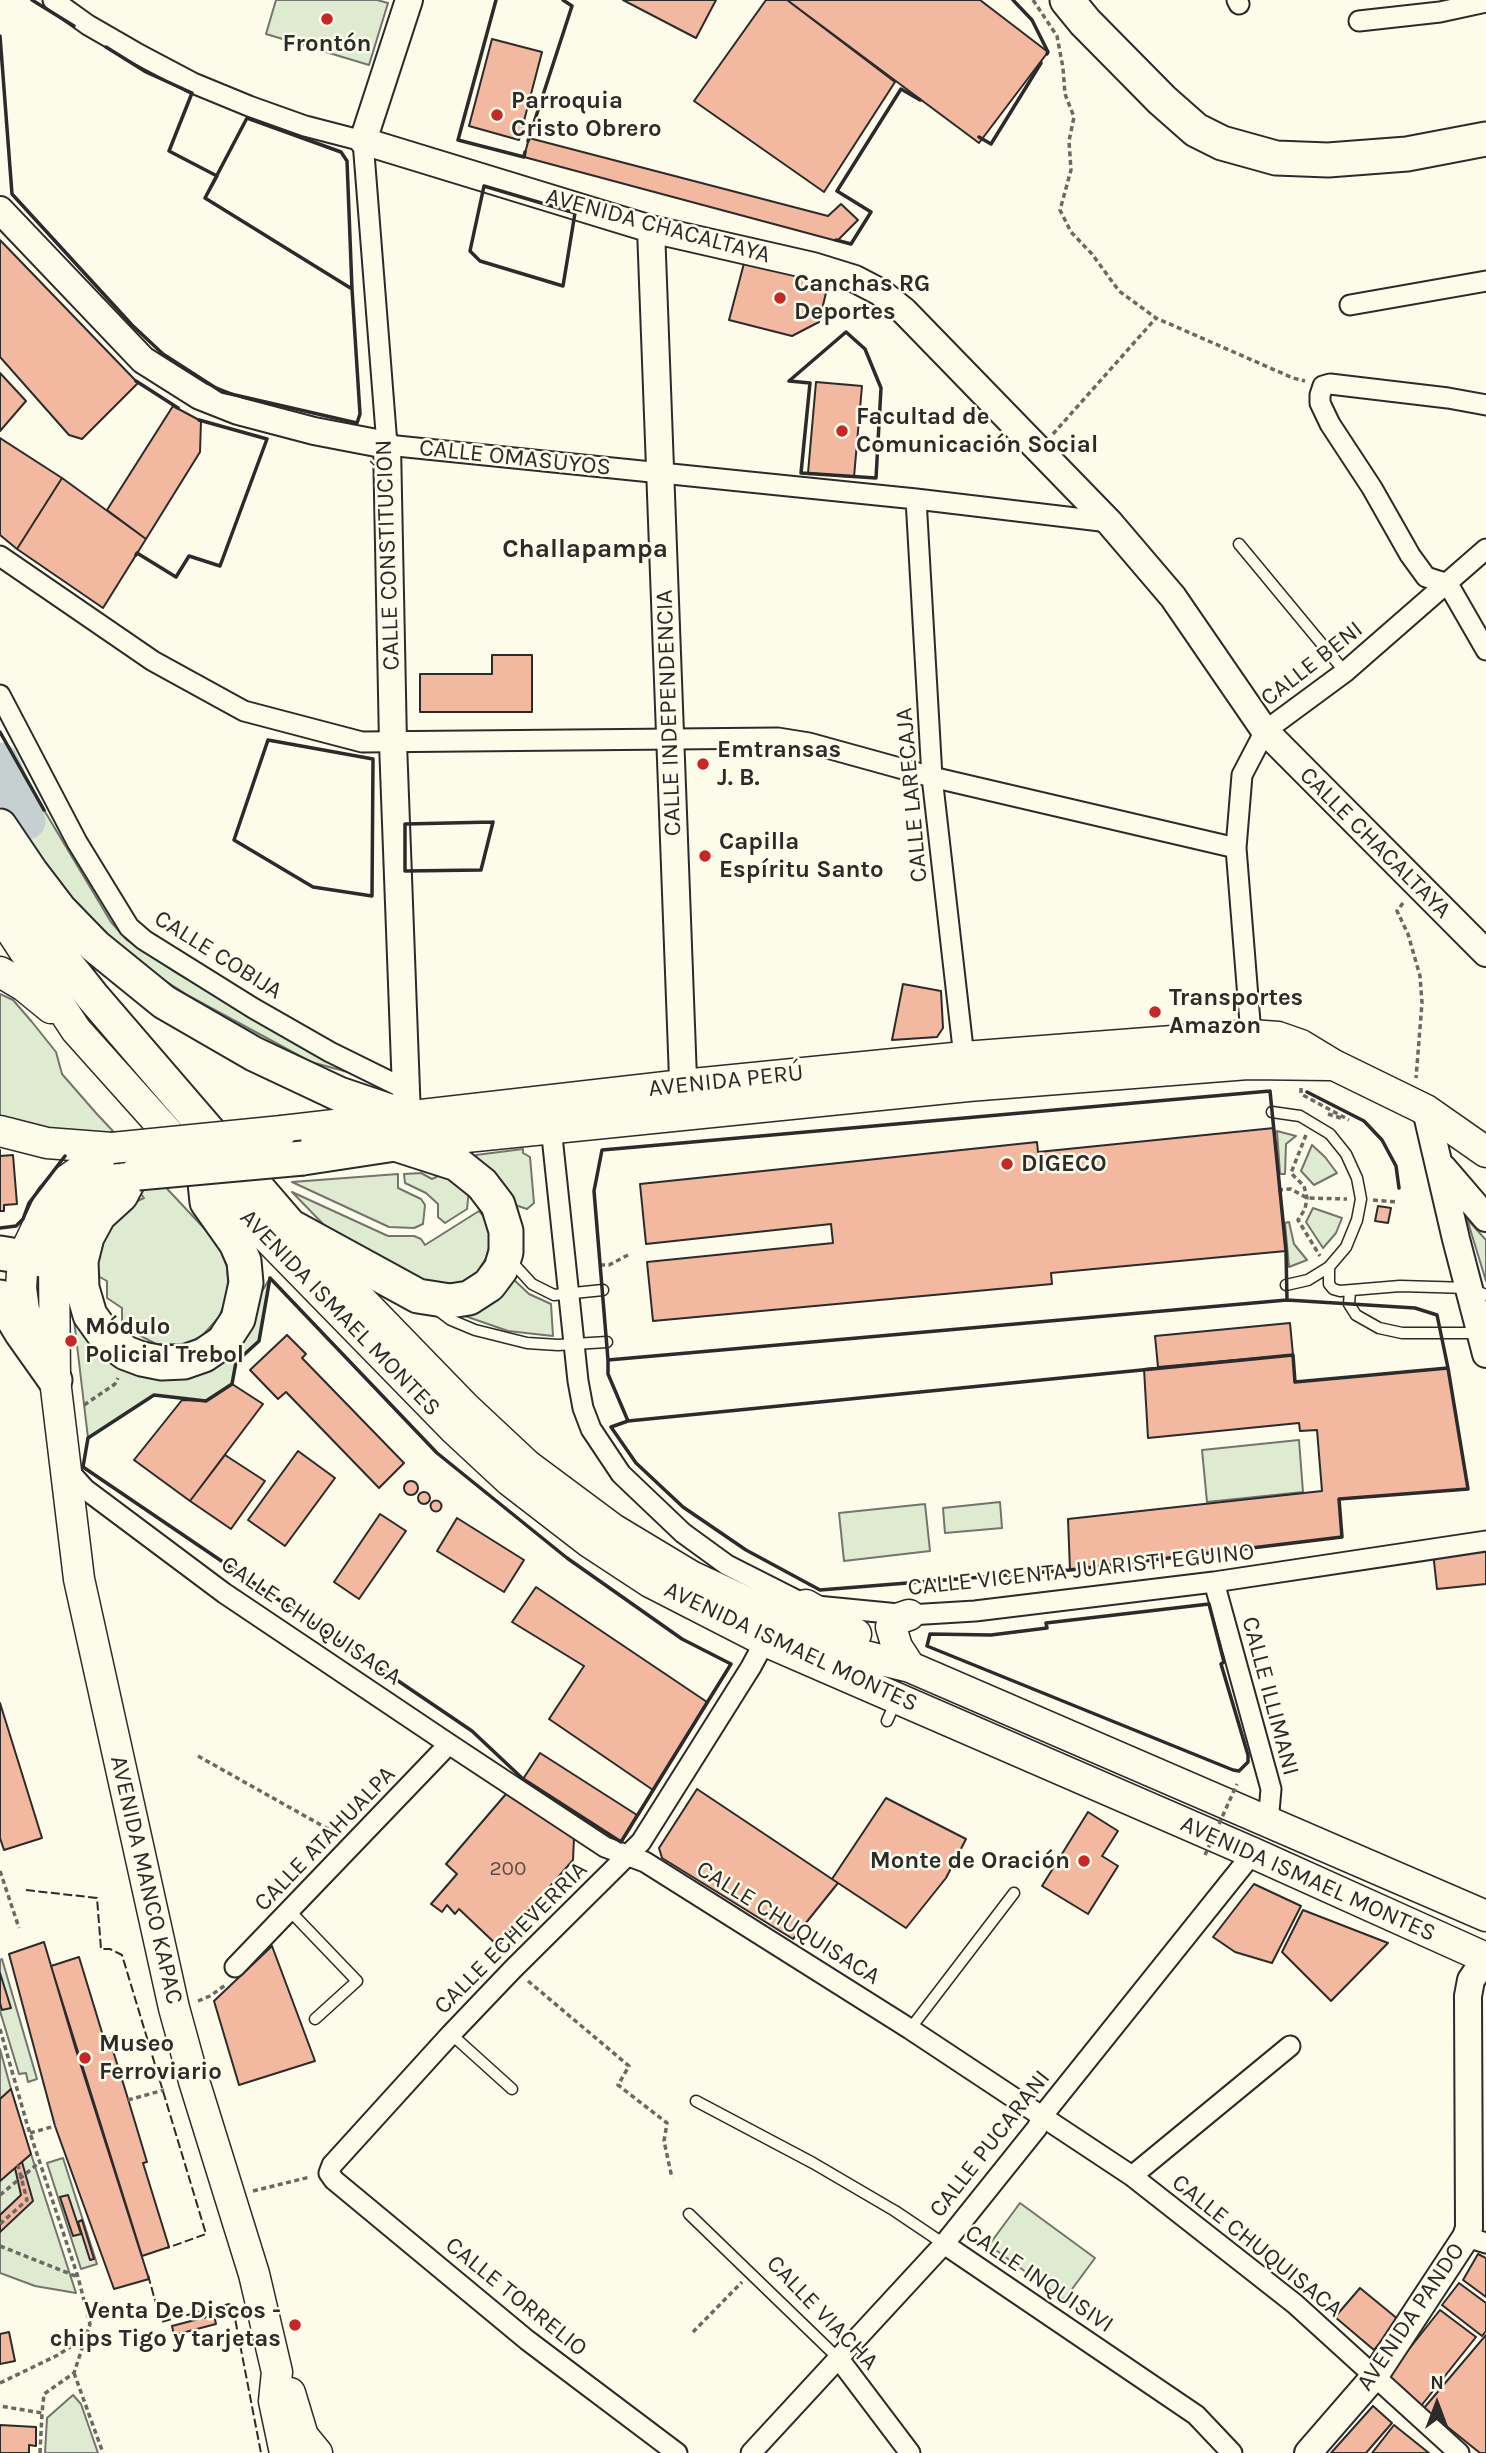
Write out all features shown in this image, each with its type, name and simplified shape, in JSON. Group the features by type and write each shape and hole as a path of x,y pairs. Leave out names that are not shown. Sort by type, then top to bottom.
{"highway":[{"path":"1067,0 1084,22 1196,130 1233,146 1276,158 1328,160 1407,153 1486,139"},
{"path":"0,826 60,910 95,946 164,1002 254,1054 339,1094 402,1117 433,1155 457,1164 472,1174 498,1205 506,1231 506,1252 501,1269 489,1285 470,1298 450,1301 418,1296 290,1226 92,996 46,937 0,870"},
{"name":"AVENIDA PERÚ","path":"134,1174 303,1158 402,1117"},
{"path":"134,1174 121,1195 99,1215 86,1237 81,1261 82,1289 90,1315 108,1340 126,1353 162,1363 184,1362 223,1342 238,1319 246,1283 244,1261 236,1243 207,1202 204,1173"},
{"name":"AVENIDA MANCO KAPAC","path":"26,1257 65,1227 79,1204 91,1191 104,1183 134,1174"},
{"path":"0,1297 57,1395"}],"main road":[{"path":"0,914 76,1030"},
{"path":"0,972 24,986 76,1030"},
{"name":"AVENIDA ISMAEL MONTES","path":"76,1030 204,1173 455,1430 510,1481 589,1542 650,1582 892,1709 1254,1853 1486,1958"},
{"name":"AVENIDA PERÚ","path":"0,1131 47,1143 113,1148 402,1117 550,1114 966,1072 1249,1050 1279,1037 1301,1045 1334,1065 1426,1110 1486,1152"},
{"name":"AVENIDA MANCO KAPAC","path":"113,1148 67,1180 51,1198 26,1257 22,1288 24,1310 57,1395 84,1602 174,2008 254,2274 276,2372 274,2401 285,2453"},
{"name":"AVENIDA ISMAEL MONTES","path":"290,1226 473,1415 527,1465 613,1529 691,1576 861,1655 910,1667 1486,1916"},
{"path":"806,1605 910,1667"},
{"path":"909,1615 894,1620 891,1628 897,1647 910,1667"},
{"path":"892,1709 910,1667"},
{"path":"1254,1853 1268,1823"},
{"name":"AVENIDA MANCO KAPAC","path":"276,2372 292,2397 303,2436 317,2453"}],"street":[{"name":"AVENIDA CHACALTAYA","path":"53,0 140,55 193,83 305,126 363,141 651,229 813,266 855,279 880,292 904,311 1108,522 1173,597 1265,731"},
{"name":"CALLE CONSTITUCIÓN","path":"402,1117 387,445 373,297 363,141 409,0"},
{"path":"1359,21 1440,12 1486,2"},
{"name":"CALLE OMASUYOS","path":"0,210 143,360 200,396 238,411 302,428 387,445 916,499 1108,522"},
{"name":"CALLE INDEPENDENCIA","path":"651,229 684,1099"},
{"path":"1350,305 1482,288"},
{"path":"1486,405 1330,384 1322,386 1320,391 1320,403 1330,424 1372,488 1410,555 1426,577 1448,584 1486,650"},
{"name":"CALLE LARECAJA","path":"916,499 932,777 966,1072"},
{"name":"CALLE BENI","path":"1249,1050 1236,848 1242,775 1265,731 1345,673 1486,549"},
{"path":"0,556 153,661 244,711 362,742 778,738 809,743 932,777 1236,848"},
{"name":"CALLE COBIJA","path":"0,695 77,842 129,927 144,940 253,1008 330,1052 402,1117"},
{"name":"CALLE CHACALTAYA","path":"1265,731 1486,953"},
{"path":"1426,1110 1478,1292 1483,1344"},
{"name":"CALLE VICENTA JUARISTI EGUINO","path":"550,1114 583,1408 601,1446 621,1474 683,1533 727,1565 806,1605 909,1615 975,1611 1214,1582 1486,1541"},
{"path":"1440,1164 1486,1218"},
{"name":"CALLE CHUQUISACA","path":"67,1469 85,1489 224,1593 449,1744 605,1847 645,1861 1043,2115 1132,2176 1295,2304 1459,2453"},
{"name":"CALLE ILLIMANI","path":"1214,1582 1271,1789 1268,1823"},
{"name":"CALLE ECHEVERRIA","path":"329,2173 332,2165 451,2034 641,1842 765,1641"},
{"name":"CALLE ATAHUALPA","path":"235,1967 449,1744"},
{"name":"CALLE PUCARANI","path":"751,2453 944,2244 1037,2128 1043,2115 1254,1853"},
{"name":"AVENIDA PANDO","path":"1308,2453 1374,2377 1477,2233 1468,1996 1471,1980 1486,1958"},
{"path":"1132,2176 1290,2046"},
{"name":"CALLE TORRELIO","path":"329,2173 334,2180 527,2340 677,2453"},
{"name":"CALLE INQUISIVI","path":"944,2244 1196,2415 1232,2453"},
{"name":"CALLE VIACHA","path":"839,2359 910,2453"}],"lane":[{"path":"1239,544 1345,673"},
{"path":"1272,1112 1300,1116 1330,1134 1346,1154 1357,1178 1361,1199 1357,1220 1346,1247 1308,1280 1286,1285"},
{"path":"506,1252 519,1272 532,1284 554,1295 603,1290"},
{"path":"1325,1263 1333,1289 1350,1291 1400,1286 1478,1292"},
{"path":"1350,1291 1349,1304 1356,1315 1379,1328 1402,1334 1483,1344"},
{"path":"418,1296 451,1320 500,1338 527,1343 607,1342"},
{"path":"910,2029 1014,1892"},
{"path":"289,1910 357,1981 315,2019"},
{"path":"451,2034 512,2090"},
{"name":"CALLE INQUISIVI","path":"696,2101 813,2163 895,2211 944,2244"},
{"name":"CALLE VIACHA","path":"689,2214 839,2359"}],"path":[{"path":"1033,0 1057,36 1065,94 1074,117 1069,141 1071,170 1060,211 1071,232 1092,254 1119,290 1156,318 1293,378 1322,386"},
{"path":"1038,451 1156,318"},
{"path":"1417,883 1397,911 1408,934 1420,976 1422,1003 1415,1076 1426,1110"},
{"path":"1301,1086 1301,1094 1349,1120 1316,1110"},
{"path":"1307,1133 1291,1173 1304,1186 1307,1198 1305,1209 1298,1220 1325,1263"},
{"path":"1279,1190 1291,1189 1307,1198 1349,1199"},
{"path":"1371,1199 1398,1202"},
{"path":"600,1265 608,1265 628,1255"},
{"path":"57,1395 85,1405 116,1384 126,1353"},
{"path":"198,1756 354,1844"},
{"path":"1205,1855 1237,1784"},
{"path":"0,1871 19,1928"},
{"path":"174,2008 211,1996 232,1980 235,1967"},
{"path":"513,1969 629,2066 618,2085 667,2123 664,2141 672,2178"},
{"path":"0,2029 30,2133 78,2277 90,2324 74,2373 44,2394 40,2453"},
{"path":"128,2100 164,2090"},
{"path":"30,2133 55,2126"},
{"path":"0,2195 40,2162"},
{"path":"0,2224 27,2200 18,2165"},
{"path":"230,2196 329,2173"},
{"path":"0,2246 78,2277"},
{"path":"693,2332 751,2273"},
{"path":"0,2383 58,2355 86,2337"},
{"path":"74,2373 103,2453"},
{"path":"0,2406 42,2413"}],"green space":[{"name":"Frontón","path":"276,0 377,0 388,3 369,65 266,34"},
{"path":"44,810 111,922 127,940 178,974 355,1074 311,1062 189,996 126,956 86,920 12,829"},
{"path":"0,994 13,1000 32,1022 56,1052 62,1074 96,1113 217,1242 227,1267 226,1300 219,1317 202,1336 186,1344 156,1344 122,1326 122,1308 107,1298 107,1281 98,1276 98,1248 110,1226 131,1204 144,1198 93,1132 64,1133 0,1117"},
{"path":"1277,1131 1296,1136 1286,1144 1285,1174 1280,1174"},
{"path":"1312,1145 1337,1173 1314,1185 1301,1171"},
{"path":"523,1149 523,1153 530,1157 534,1203 527,1209 515,1205 474,1159 476,1155"},
{"path":"421,1173 432,1179 442,1174 469,1190 467,1209 445,1223 438,1217 438,1204 426,1193 405,1183 404,1174"},
{"path":"398,1174 398,1188 421,1199 425,1205 423,1224 414,1228 389,1227 292,1182"},
{"path":"292,1192 388,1236 414,1236 421,1239 425,1245 479,1211 486,1219 491,1240 486,1258 472,1280 453,1287 426,1284 325,1226"},
{"path":"1313,1208 1342,1218 1336,1233 1323,1248 1306,1222"},
{"path":"1467,1219 1486,1240 1486,1281"},
{"path":"1289,1222 1294,1244 1307,1260 1289,1267 1285,1223"},
{"path":"511,1277 529,1294 551,1304 553,1336 508,1331 465,1316 478,1310"},
{"path":"270,1278 259,1341 236,1362 232,1384 206,1401 154,1395 88,1438 72,1303 161,1377 261,1293"},
{"path":"1299,1440 1303,1492 1207,1502 1202,1450"},
{"path":"1000,1502 1002,1528 945,1533 943,1508"},
{"path":"925,1504 930,1551 844,1561 839,1513"},
{"path":"2,1959 37,2079 28,2082 26,2073 19,2074 0,2011"},
{"path":"0,2049 11,2089 0,2099"},
{"path":"31,2154 76,2293 35,2286 0,2273 0,2181"},
{"path":"63,2158 97,2264 81,2269 47,2163"},
{"path":"1020,2203 1095,2258 1064,2300 989,2245"},
{"path":"73,2395 81,2404 98,2453 45,2453 47,2418"}],"building":[{"path":"623,0 716,0 696,38"},
{"path":"766,0 787,0 895,82 824,192 694,101"},
{"path":"787,0 980,0 1048,52 979,143"},
{"path":"492,39 542,52 519,140 469,126"},
{"path":"529,138 828,216 841,204 858,220 837,241 524,157"},
{"path":"0,240 138,383 82,439 69,435 0,357"},
{"name":"Canchas RG Deportes","path":"747,252 830,276 819,322 792,336 729,320"},
{"path":"0,373 26,401 0,431"},
{"path":"816,382 862,386 854,477 808,473"},
{"path":"173,406 201,421 200,452 146,539 107,510"},
{"path":"0,438 62,478 17,549 0,535"},
{"path":"62,478 146,539 103,608 17,549"},
{"path":"492,655 532,655 532,712 420,712 420,674 492,674"},
{"path":"903,984 941,991 943,1028 937,1037 892,1040"},
{"path":"1274,1128 1286,1251 1051,1273 1052,1284 653,1321 647,1262 833,1243 831,1224 646,1244 640,1184 1037,1142 1038,1152"},
{"path":"13,1155 17,1204 4,1205 4,1211 0,1211 0,1156"},
{"path":"1378,1206 1391,1208 1388,1223 1375,1221"},
{"path":"1290,1323 1293,1355 1158,1367 1155,1336"},
{"path":"287,1335 306,1354 302,1358 404,1463 379,1488 286,1392 278,1399 250,1370"},
{"path":"1293,1355 1295,1382 1448,1368 1468,1489 1339,1499 1342,1537 1070,1570 1068,1519 1322,1491 1317,1430 1300,1431 1299,1423 1148,1438 1144,1369"},
{"path":"232,1384 263,1404 190,1501 134,1460 182,1400 206,1401"},
{"path":"298,1451 335,1478 285,1546 248,1520"},
{"path":"225,1455 265,1481 231,1529 190,1501"},
{"path":"411,1481 416,1483 416,1493 411,1495 406,1493 404,1488 406,1483"},
{"path":"424,1492 430,1498 424,1504 418,1498"},
{"path":"436,1500 442,1506 436,1512 430,1506"},
{"path":"380,1514 406,1531 359,1599 334,1582"},
{"path":"457,1518 524,1560 504,1592 437,1551"},
{"path":"1486,1544 1486,1584 1437,1589 1433,1552"},
{"path":"536,1587 707,1702 653,1790 549,1719 584,1666 512,1622"},
{"path":"0,1703 42,1838 4,1850 0,1838"},
{"path":"540,1753 637,1815 621,1842 523,1779"},
{"path":"697,1789 838,1883 793,1939 662,1858 659,1848"},
{"path":"506,1794 574,1838 573,1860 498,1946 459,1909 455,1914 447,1905 442,1912 431,1904 457,1874 446,1864"},
{"path":"886,1798 966,1839 946,1878 906,1928 832,1879"},
{"name":"Monte de Oración","path":"1088,1812 1118,1831 1102,1856 1118,1866 1088,1914 1042,1886"},
{"path":"1254,1884 1301,1906 1272,1963 1235,1952 1213,1937"},
{"path":"1303,1910 1388,1943 1331,2001 1282,1952"},
{"path":"44,1942 149,2279 114,2289 55,2126 9,1954"},
{"path":"272,1946 315,2061 239,2085 214,2001"},
{"path":"79,1957 104,2039 109,2038 125,2089 147,2162 143,2163 169,2247 142,2256 51,1966"},
{"path":"0,1973 11,2008 2,2010 0,2003"},
{"path":"11,2089 31,2154 0,2181 0,2099"},
{"path":"22,2162 33,2201 0,2232 0,2215 21,2195 15,2168"},
{"path":"68,2195 81,2234 73,2236 60,2197"},
{"path":"82,2220 94,2259 90,2260 78,2222"},
{"path":"1478,2254 1486,2258 1486,2297 1463,2280"},
{"path":"1459,2283 1486,2303 1486,2331 1482,2336 1442,2305"},
{"path":"1360,2288 1399,2320 1374,2350 1335,2317"},
{"path":"1440,2310 1476,2337 1421,2406 1386,2378"},
{"path":"214,2315 216,2324 174,2335 172,2326"},
{"path":"9,2332 15,2361 0,2364 0,2334"},
{"path":"1486,2335 1486,2453 1480,2453 1424,2408"},
{"path":"1373,2406 1392,2423 1366,2453 1331,2453"},
{"path":"0,2425 36,2427 36,2446 29,2445 29,2453 0,2453"},
{"path":"1394,2425 1429,2453 1372,2453"}],"waterway":[{"path":"0,761 27,821"}],"fence":[{"path":"26,1890 97,1898 101,1949 110,1949 122,1955 206,2234 167,2248"},
{"path":"148,2275 161,2322 229,2304 233,2308 261,2453"}],"wall":[{"path":"32,0 74,26"},
{"path":"496,0 458,140 524,157 525,152"},
{"path":"528,141 572,6 563,0"},
{"path":"1013,0 1032,20 1047,54"},
{"path":"0,36 12,194 132,325 163,354 222,392 357,423 360,414 352,289 205,198 217,176 169,151 192,93 146,72 106,47"},
{"path":"979,137 991,144 1041,63"},
{"path":"836,240 851,244 871,212 837,191 901,89 920,100"},
{"path":"247,118 341,152 347,161 352,289 205,198 247,118"},
{"path":"484,186 575,213 563,286 480,261 470,251 484,186"},
{"path":"846,332 865,349 881,388 876,478 801,473 810,383 789,381 846,332"},
{"path":"136,381 178,408"},
{"path":"136,555 137,553 176,577 189,556 220,566 267,439 199,420"},
{"path":"0,732 44,810"},
{"path":"268,740 373,759 372,896 313,887 234,840 268,740"},
{"path":"493,822 481,870 405,871 405,824 493,822"},
{"path":"1270,1091 1286,1251 1287,1300 608,1360 594,1191 602,1150 1270,1091"},
{"path":"1307,1092 1364,1121 1382,1140 1396,1166 1399,1188"},
{"path":"0,1228 16,1226 23,1219 29,1203 65,1156"},
{"path":"270,1278 437,1453 567,1558 682,1639 731,1664 621,1842 523,1779 472,1731 83,1467 88,1438 154,1395 206,1401 232,1384 236,1362 259,1341 270,1278"},
{"path":"1287,1300 1415,1308 1437,1315 1448,1368 1295,1382 1293,1355 628,1421 608,1374 608,1360 1287,1300"},
{"path":"1293,1355 1295,1382 1448,1368 1468,1489 1339,1499 1342,1537 1070,1570 820,1590 746,1550 683,1507 636,1463 611,1427 628,1421 1293,1355"},
{"path":"1209,1604 1224,1662 1221,1664 1248,1755 1248,1762 1239,1771 927,1646 930,1634 991,1635 1047,1628 1046,1623 1209,1604"}],"place":[{"name":"Frontón","path":"327,19"},
{"name":"Parroquia Cristo Obrero","path":"497,115"},
{"name":"Canchas RG Deportes","path":"780,298"},
{"name":"Facultad de Comunicación Social","path":"842,431"},
{"name":"Emtransas J. B.","path":"703,764"},
{"name":"Capilla Espíritu Santo","path":"705,856"},
{"name":"Transportes Amazon","path":"1155,1012"},
{"name":"DIGECO","path":"1007,1164"},
{"name":"Módulo Policial Trebol","path":"71,1341"},
{"name":"Monte de Oración","path":"1084,1861"},
{"name":"Museo Ferroviario","path":"85,2058"},
{"name":"Venta De Discos - chips Tigo y tarjetas","path":"295,2325"}],"district":[{"name":"Challapampa","path":"585,550"}]}
